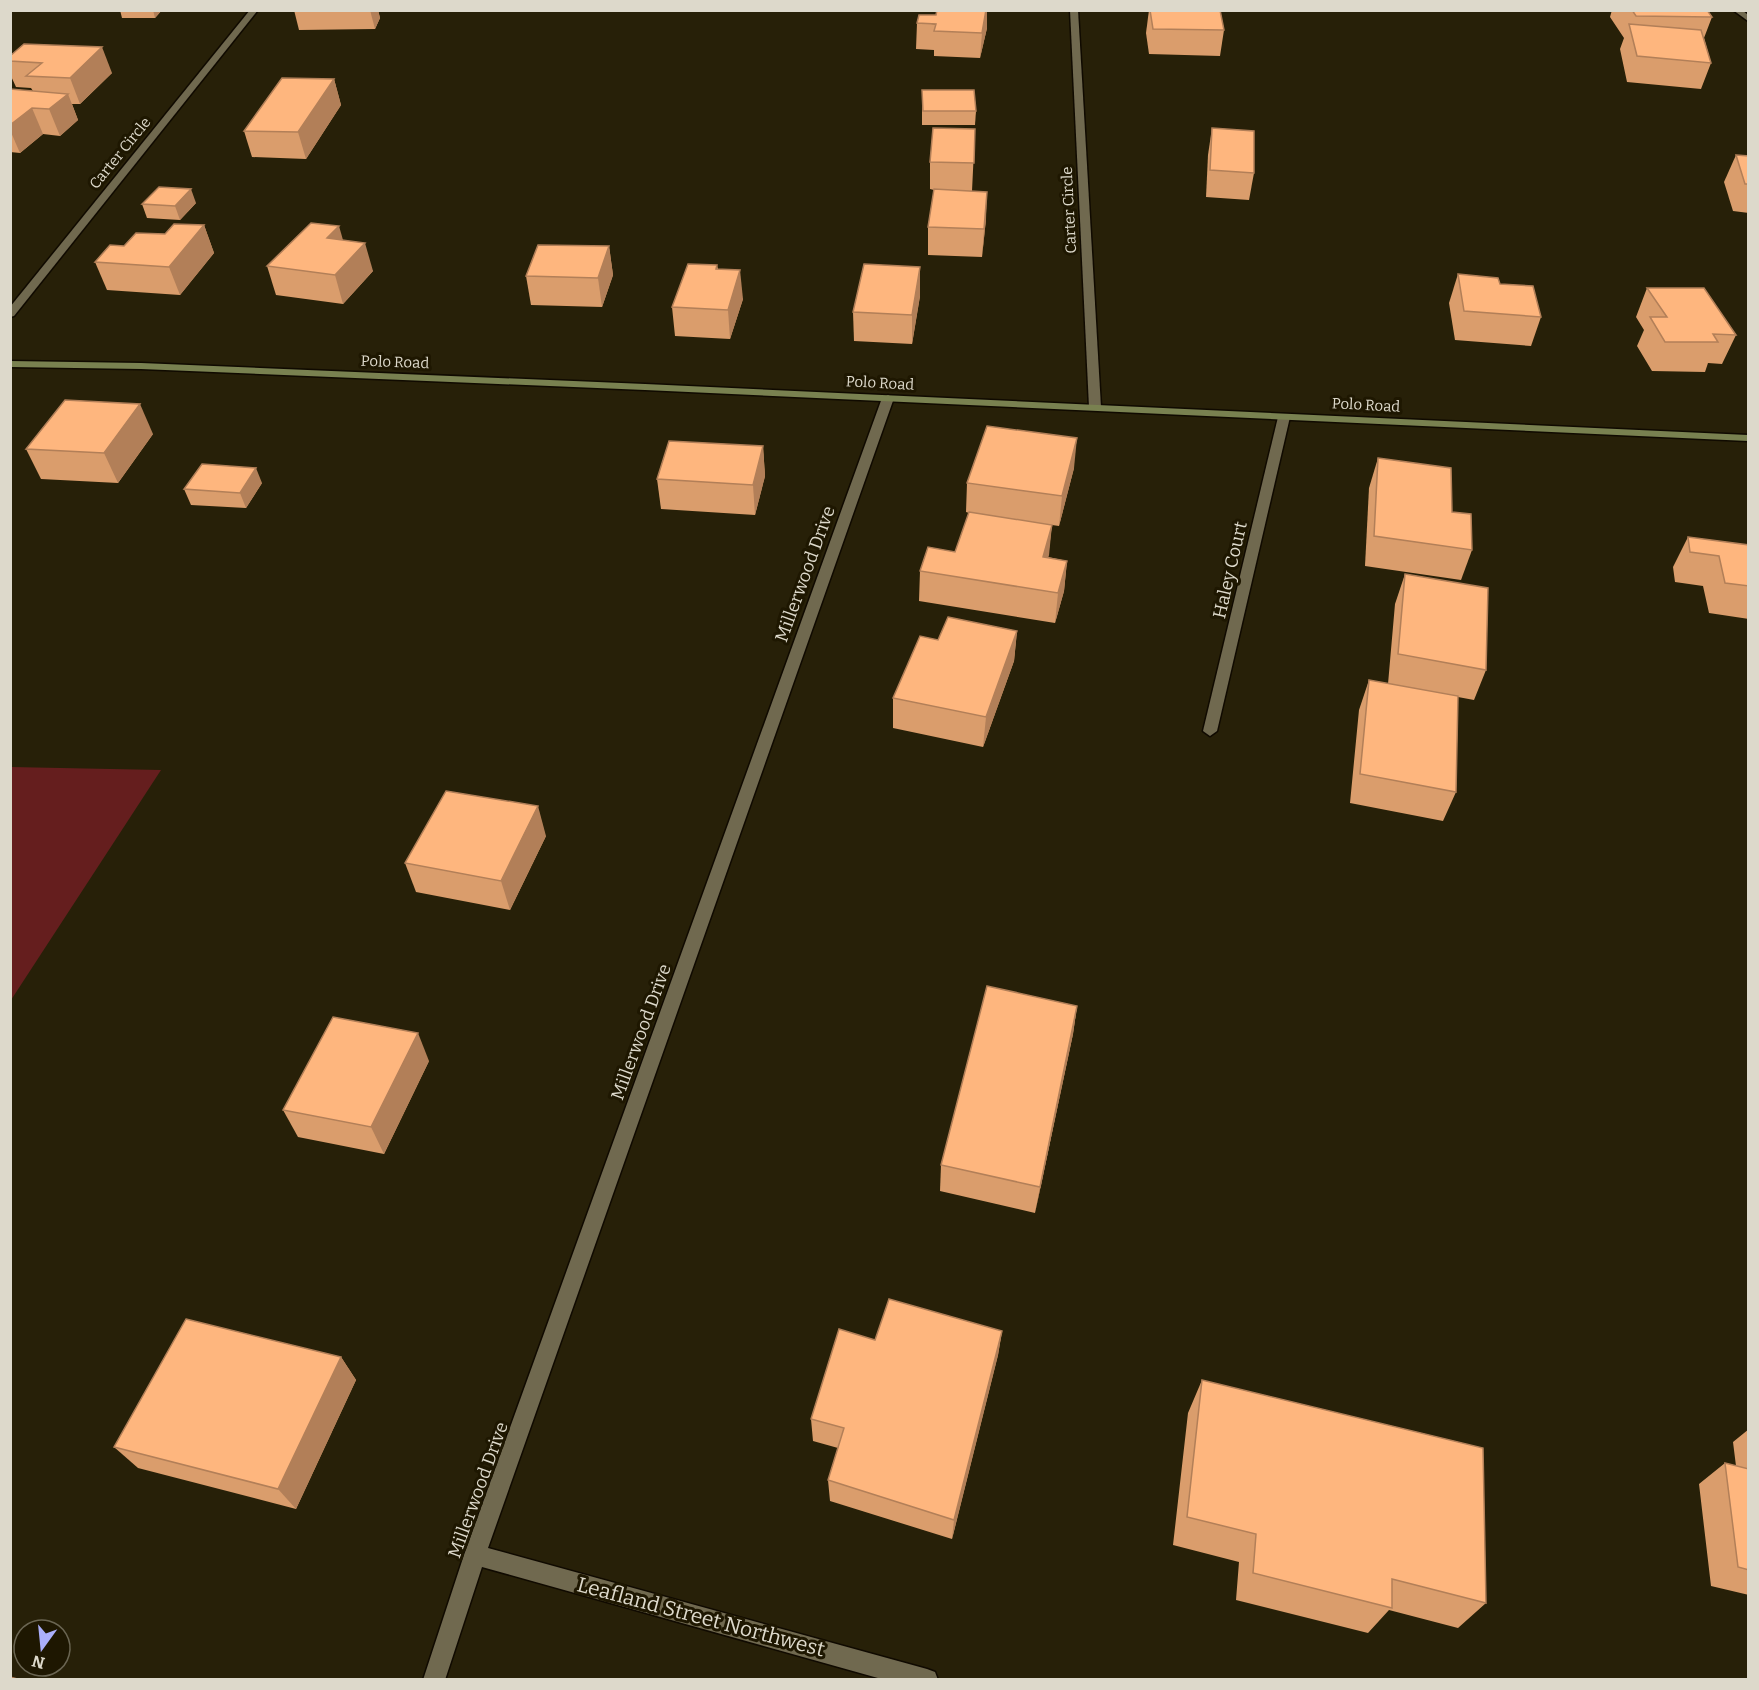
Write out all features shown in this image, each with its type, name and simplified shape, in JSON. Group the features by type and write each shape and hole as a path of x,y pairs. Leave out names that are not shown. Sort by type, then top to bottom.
{"main road":[{"name":"Polo Road","path":"10,364 153,367 888,398 1749,438"}],"street":[{"name":"Carter Circle","path":"10,314 254,10"},
{"name":"Carter Circle","path":"1074,10 1095,407"},
{"path":"1737,10 1749,19"},
{"name":"Millerwood Drive","path":"434,1680 475,1555 888,398"},
{"name":"Haley Court","path":"1210,732 1284,417"},
{"name":"Leafland Street Northwest","path":"475,1555 927,1680"}],"shaded area":[{"path":"10,767 161,770 11,1000"}],"building":[{"path":"937,10 986,10 982,33 934,31 936,24 917,23 919,15 936,15"},
{"path":"1150,10 1220,10 1224,30 1153,29"},
{"path":"1632,10 1707,10 1712,17 1636,16"},
{"path":"1629,24 1701,30 1711,63 1637,56"},
{"path":"24,44 102,47 70,78 26,76 42,63 10,61 10,56"},
{"path":"282,78 334,79 298,132 244,131"},
{"path":"10,89 68,94 49,109 32,108 10,125"},
{"path":"922,90 974,90 976,111 923,111"},
{"path":"933,128 975,129 974,163 930,162"},
{"path":"1212,128 1254,131 1254,173 1210,170"},
{"path":"1736,155 1749,156 1749,184 1745,184"},
{"path":"159,187 191,189 175,206 142,204"},
{"path":"934,189 987,192 984,229 928,227"},
{"path":"311,223 339,226 327,238 365,243 335,275 267,266"},
{"path":"174,224 204,225 169,267 95,262 110,245 124,246 136,233 165,234"},
{"path":"538,245 609,246 598,278 526,276"},
{"path":"688,264 717,265 716,269 740,270 728,310 672,307"},
{"path":"864,264 920,267 912,315 853,312"},
{"path":"1458,274 1498,278 1500,284 1533,286 1541,317 1464,311"},
{"path":"1647,288 1704,288 1736,335 1713,334 1718,342 1665,342 1650,317 1667,317"},
{"path":"65,400 140,404 104,453 26,449"},
{"path":"987,426 1077,438 1062,496 967,483"},
{"path":"669,441 763,446 753,485 657,479"},
{"path":"1378,458 1451,468 1452,512 1471,514 1472,550 1374,536"},
{"path":"202,464 256,468 240,493 184,489"},
{"path":"969,512 1052,525 1043,557 1067,561 1058,593 920,571 928,547 955,552"},
{"path":"1688,537 1749,545 1749,586 1725,583 1719,556 1690,552"},
{"path":"1405,574 1488,588 1486,670 1398,654"},
{"path":"948,617 1017,631 986,717 893,698 920,636 938,640"},
{"path":"1369,680 1458,696 1456,792 1360,774"},
{"path":"446,791 538,806 501,881 405,863"},
{"path":"987,986 1077,1006 1040,1187 941,1165"},
{"path":"333,1017 418,1033 371,1127 283,1110"},
{"path":"889,1299 1002,1331 954,1520 828,1480 844,1428 811,1419 839,1329 875,1340"},
{"path":"186,1319 341,1357 278,1489 114,1447"},
{"path":"1202,1380 1483,1448 1486,1603 1392,1579 1392,1608 1253,1573 1256,1534 1187,1517"},
{"path":"1725,1463 1749,1469 1749,1570 1738,1567"}]}
